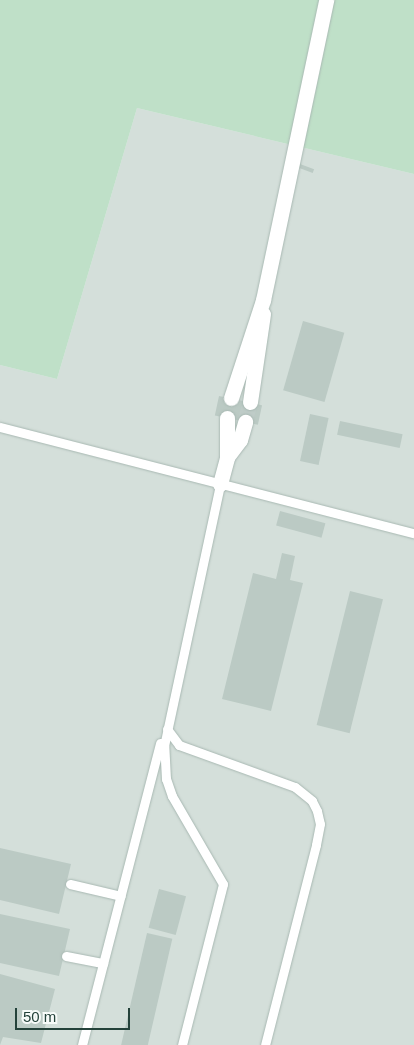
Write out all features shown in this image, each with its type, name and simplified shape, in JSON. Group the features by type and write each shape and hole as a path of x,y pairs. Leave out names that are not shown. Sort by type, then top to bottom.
{"street":[{"path":"231,398 263,300 326,0"},
{"path":"250,402 263,322 263,300"},
{"path":"220,484 227,457 227,418"},
{"path":"227,457 240,440 245,422"}],"lane":[{"path":"0,427 414,533"},
{"path":"82,1045 170,704 220,484"},
{"path":"170,704 164,764 166,780 223,884 182,1045"},
{"path":"167,728 179,745 295,787 312,801 317,811 320,824 316,845 265,1045"},
{"path":"70,884 121,896"},
{"path":"66,956 103,963"}],"shaded area":[{"path":"137,108 414,174 414,1045 0,1045 0,365 57,379"}],"green space":[{"path":"0,0 414,0 414,174 137,108 57,379 0,365"}],"building":[{"path":"300,164 314,169 313,173 299,168"},
{"path":"303,321 344,333 324,402 283,390"},
{"path":"219,396 262,405 258,425 215,416"},
{"path":"310,414 329,418 319,465 300,461"},
{"path":"340,421 403,434 400,448 337,435"},
{"path":"280,511 325,523 322,538 276,525"},
{"path":"282,553 295,556 290,580 303,583 271,711 222,699 253,573 276,579"},
{"path":"350,591 383,599 350,733 317,725"},
{"path":"0,848 71,864 59,914 0,900"},
{"path":"159,889 186,896 176,935 149,928"},
{"path":"0,914 70,929 59,976 0,963"},
{"path":"147,933 172,939 148,1045 121,1045"},
{"path":"0,974 55,989 41,1043 3,1037 0,1045"}],"tunnel":[{"path":"245,422 250,402"}]}
